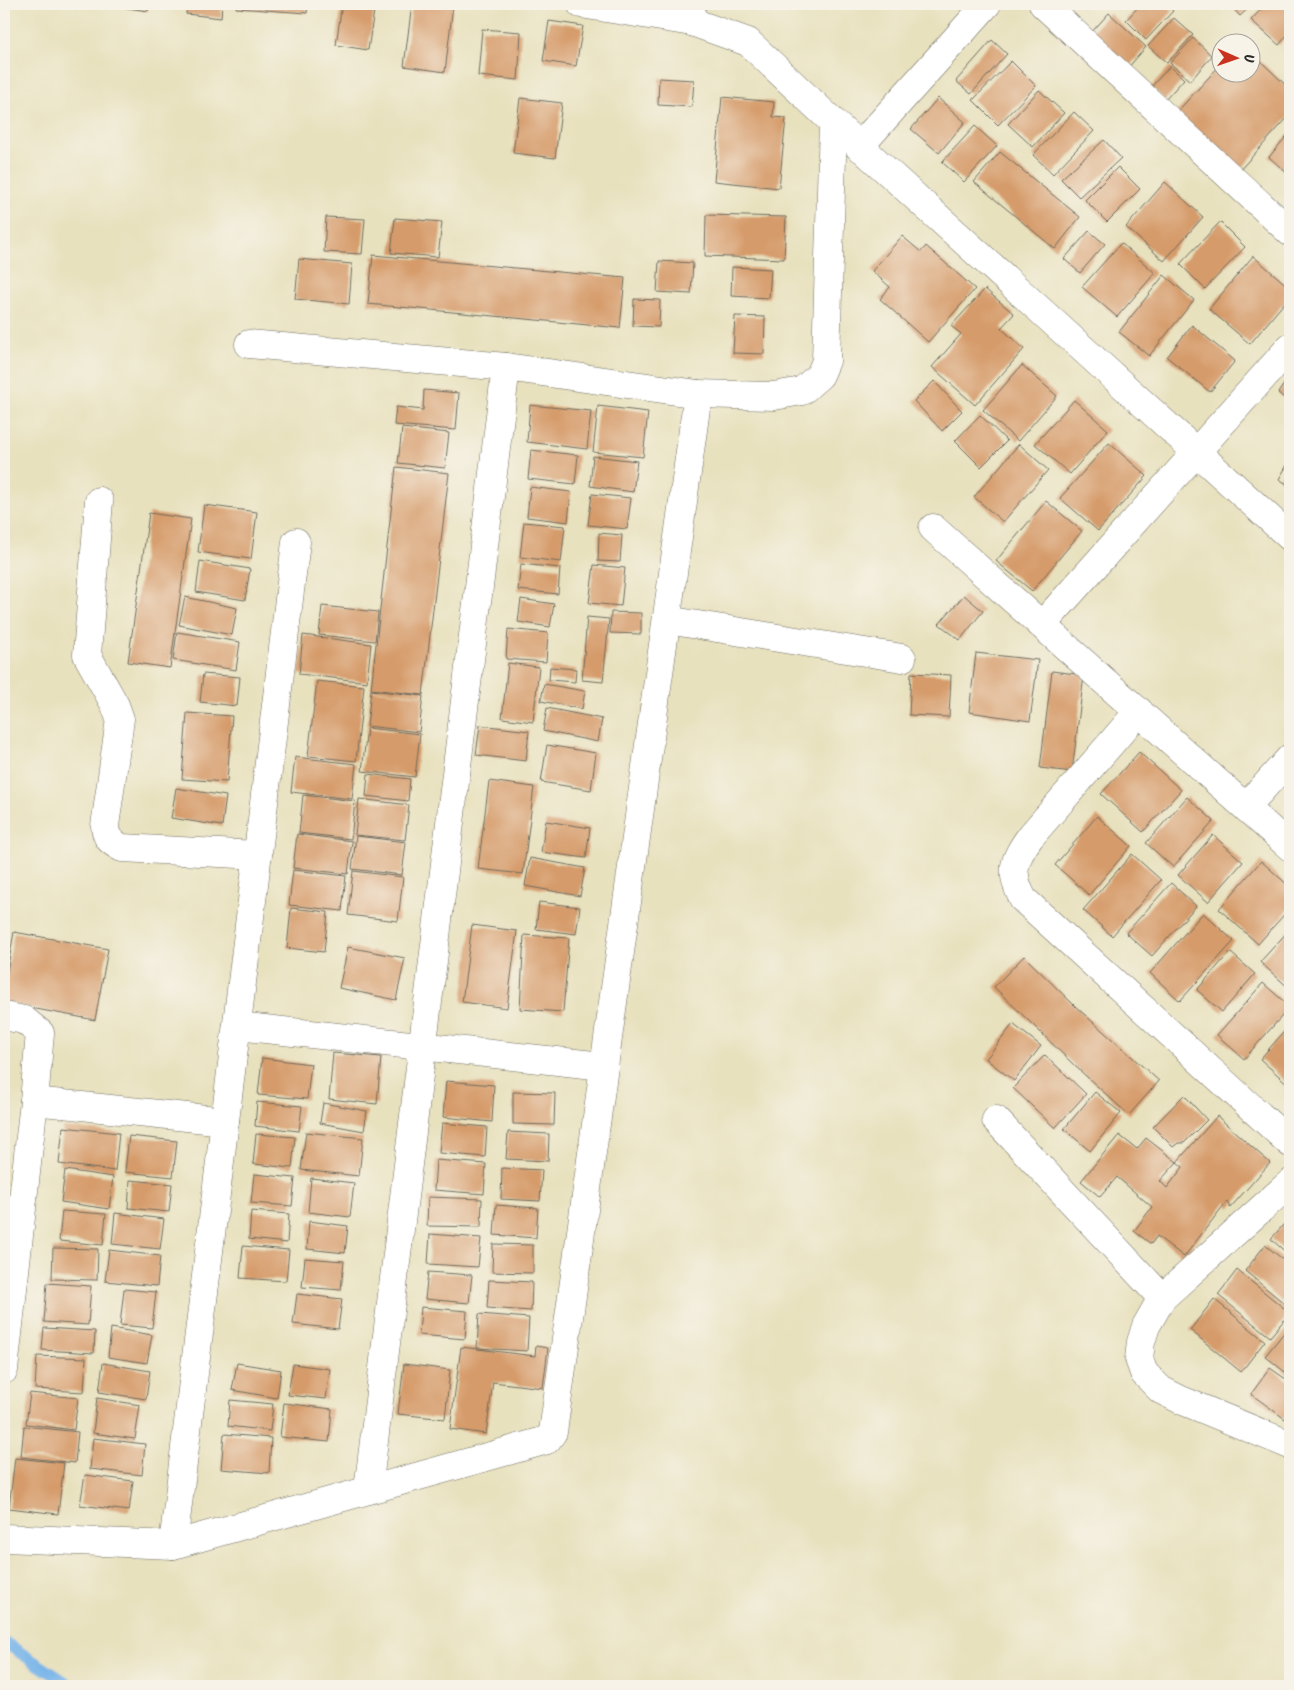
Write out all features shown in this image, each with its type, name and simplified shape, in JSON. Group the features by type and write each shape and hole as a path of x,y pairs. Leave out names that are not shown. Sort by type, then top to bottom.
{"street":[{"path":"581,4 692,13 748,42 859,147 1290,537"},
{"path":"859,147 987,4"},
{"path":"1043,4 1290,232"},
{"path":"249,344 506,367 698,394 774,396 802,390 820,375 826,361 832,122"},
{"path":"1042,625 1290,347"},
{"path":"368,1490 506,367"},
{"path":"4,1538 173,1544 547,1440 553,1432 698,394"},
{"path":"99,500 86,655 120,719 105,826 106,836 111,843 122,848 258,855"},
{"path":"933,528 1290,847"},
{"path":"173,1544 296,542"},
{"path":"667,620 902,658"},
{"path":"1139,712 1030,837 1018,855 1015,883 1023,899 1290,1143"},
{"path":"1246,807 1290,758"},
{"path":"4,1016 24,1020 40,1033 4,1370"},
{"path":"237,1026 603,1066"},
{"path":"34,1102 225,1121"},
{"path":"996,1120 1162,1298"},
{"path":"1290,1183 1162,1298 1146,1326 1141,1342 1139,1359 1144,1374 1161,1390 1290,1445"}],"building":[{"path":"75,4 109,4 109,7 75,6"},
{"path":"121,4 149,4 148,11 121,7"},
{"path":"187,4 222,4 221,18 186,14"},
{"path":"237,4 308,4 307,13 236,8"},
{"path":"342,4 375,4 368,50 336,45"},
{"path":"412,4 453,5 445,72 404,66"},
{"path":"1141,4 1165,4 1173,11 1146,40 1126,20"},
{"path":"1229,4 1253,4 1240,16"},
{"path":"1266,4 1290,4 1290,32 1279,45 1251,20"},
{"path":"1109,13 1146,47 1126,70 1089,35"},
{"path":"1174,18 1193,35 1167,63 1148,46"},
{"path":"549,21 583,26 576,66 543,61"},
{"path":"482,29 521,32 518,80 478,76"},
{"path":"1193,38 1212,56 1190,81 1170,63"},
{"path":"992,40 1007,54 971,94 956,81"},
{"path":"1011,61 1036,86 998,125 973,100"},
{"path":"1262,62 1290,89 1290,115 1238,172 1175,114 1212,74 1212,82 1262,82"},
{"path":"1170,66 1184,79 1165,100 1151,87"},
{"path":"659,78 694,80 692,107 658,105"},
{"path":"1039,90 1064,113 1033,147 1008,124"},
{"path":"722,97 774,102 773,117 786,118 779,188 714,181"},
{"path":"520,98 562,103 555,158 513,153"},
{"path":"938,98 965,122 939,153 911,129"},
{"path":"1074,112 1094,131 1053,174 1033,155"},
{"path":"975,126 997,146 964,182 942,162"},
{"path":"1290,132 1290,176 1269,157"},
{"path":"1104,140 1121,158 1079,197 1061,179"},
{"path":"1000,152 1080,217 1055,249 974,182"},
{"path":"1118,167 1140,189 1107,222 1085,200"},
{"path":"1165,182 1203,217 1164,261 1126,227"},
{"path":"706,215 786,217 784,259 705,256"},
{"path":"326,217 365,219 362,254 324,252"},
{"path":"395,218 442,222 438,257 391,253"},
{"path":"1220,222 1245,247 1205,289 1180,264"},
{"path":"1089,231 1105,244 1080,273 1064,259"},
{"path":"902,236 921,252 926,246 975,289 928,342 880,299 890,287 872,271"},
{"path":"1121,243 1155,273 1117,317 1082,287"},
{"path":"373,255 625,278 620,328 368,304"},
{"path":"1253,256 1290,288 1290,296 1250,344 1209,309"},
{"path":"299,259 352,264 349,304 295,299"},
{"path":"659,261 693,263 691,294 657,292"},
{"path":"732,267 771,269 769,298 731,296"},
{"path":"1164,275 1194,300 1149,356 1119,332"},
{"path":"985,289 1014,314 1001,328 1024,349 975,405 932,367 961,334 951,326"},
{"path":"634,299 660,300 659,327 633,326"},
{"path":"735,316 765,317 764,354 733,353"},
{"path":"1192,325 1235,361 1210,392 1167,357"},
{"path":"1022,365 1057,396 1018,441 983,410"},
{"path":"1290,375 1290,403 1278,393"},
{"path":"934,381 962,411 942,431 914,401"},
{"path":"424,390 459,393 456,430 394,425 396,407 423,410"},
{"path":"1074,400 1108,430 1070,474 1035,444"},
{"path":"530,405 591,411 587,449 527,442"},
{"path":"598,406 648,412 643,457 593,452"},
{"path":"980,415 1007,441 981,467 955,441"},
{"path":"402,428 449,433 445,468 398,463"},
{"path":"1109,443 1147,476 1098,531 1060,498"},
{"path":"1019,444 1048,470 1003,522 974,497"},
{"path":"531,450 578,455 575,484 528,479"},
{"path":"593,456 637,461 633,492 590,486"},
{"path":"1290,460 1290,486 1279,479"},
{"path":"396,467 449,473 423,695 371,689"},
{"path":"530,487 571,492 568,522 527,517"},
{"path":"592,494 631,498 627,529 588,525"},
{"path":"1046,501 1082,531 1032,591 996,561"},
{"path":"204,505 257,512 251,559 198,552"},
{"path":"149,513 191,519 170,668 128,662"},
{"path":"524,522 565,526 561,562 520,557"},
{"path":"599,533 622,535 620,562 598,561"},
{"path":"200,561 250,569 245,600 196,592"},
{"path":"521,564 560,568 558,594 518,590"},
{"path":"594,565 625,568 621,606 589,603"},
{"path":"964,595 983,611 960,640 939,624"},
{"path":"185,597 237,608 232,635 179,625"},
{"path":"521,599 554,604 550,627 518,622"},
{"path":"322,606 378,612 375,641 319,635"},
{"path":"611,612 641,613 641,634 610,633"},
{"path":"587,617 609,619 603,682 582,680"},
{"path":"508,629 548,633 546,662 506,659"},
{"path":"177,632 240,642 236,670 173,660"},
{"path":"303,635 371,644 367,682 299,674"},
{"path":"976,653 1038,660 1030,721 969,712"},
{"path":"508,663 539,667 533,722 502,718"},
{"path":"550,667 576,669 575,682 549,680"},
{"path":"1052,671 1084,675 1072,772 1040,768"},
{"path":"911,673 951,675 949,717 909,715"},
{"path":"203,674 240,677 237,706 200,702"},
{"path":"317,681 364,686 356,761 308,756"},
{"path":"544,684 585,691 582,709 541,701"},
{"path":"371,690 423,696 419,732 367,726"},
{"path":"547,708 602,719 598,742 543,731"},
{"path":"187,713 232,716 227,782 182,779"},
{"path":"480,725 529,731 526,761 476,755"},
{"path":"367,728 420,734 415,777 362,771"},
{"path":"547,745 596,753 591,790 541,782"},
{"path":"1139,752 1181,790 1143,832 1101,794"},
{"path":"295,757 356,764 352,799 291,792"},
{"path":"368,774 410,779 408,801 366,796"},
{"path":"489,781 534,787 523,874 478,869"},
{"path":"176,788 226,796 222,826 171,818"},
{"path":"303,795 355,801 351,839 299,833"},
{"path":"1187,797 1214,821 1173,867 1146,843"},
{"path":"359,799 409,805 405,840 355,835"},
{"path":"1097,816 1131,846 1089,895 1055,865"},
{"path":"546,821 590,828 586,858 541,852"},
{"path":"297,834 352,841 348,874 293,868"},
{"path":"1213,835 1243,862 1208,902 1178,875"},
{"path":"356,836 406,842 402,875 352,869"},
{"path":"1132,854 1161,880 1112,936 1083,910"},
{"path":"530,858 585,868 580,896 525,886"},
{"path":"1261,861 1290,887 1290,908 1258,944 1219,909"},
{"path":"293,870 346,876 342,911 289,905"},
{"path":"353,871 403,877 398,921 348,915"},
{"path":"1171,883 1196,906 1152,956 1126,933"},
{"path":"539,902 580,907 576,934 536,929"},
{"path":"291,908 328,912 324,952 287,948"},
{"path":"1203,913 1234,941 1180,1001 1150,973"},
{"path":"472,925 517,931 507,1008 462,1002"},
{"path":"1290,929 1290,989 1260,962"},
{"path":"14,932 108,949 95,1020 4,1003 4,989"},
{"path":"524,935 569,938 563,1012 520,1009"},
{"path":"348,947 405,958 396,1000 339,988"},
{"path":"1230,952 1255,974 1222,1012 1197,990"},
{"path":"1024,956 1075,1006 1159,1081 1129,1115 1076,1067 994,987"},
{"path":"1263,983 1290,1007 1244,1059 1217,1035"},
{"path":"1013,1024 1041,1046 1014,1081 986,1059"},
{"path":"1290,1025 1290,1086 1260,1059"},
{"path":"333,1053 381,1057 377,1104 329,1099"},
{"path":"1045,1055 1086,1094 1055,1128 1013,1088"},
{"path":"262,1058 311,1064 307,1099 258,1095"},
{"path":"446,1081 494,1085 492,1122 443,1117"},
{"path":"513,1092 555,1093 554,1125 513,1124"},
{"path":"1095,1092 1121,1113 1090,1151 1064,1129"},
{"path":"1184,1095 1207,1120 1184,1143 1178,1143 1173,1147 1153,1127"},
{"path":"257,1102 302,1106 299,1131 255,1126"},
{"path":"323,1103 367,1111 364,1131 320,1123"},
{"path":"1217,1116 1270,1163 1230,1208 1227,1201 1184,1257 1157,1236 1151,1244 1134,1231 1152,1207 1117,1177 1100,1197 1081,1181 1119,1135 1137,1149 1146,1138 1177,1162","holes":["1177,1162 1183,1167 1167,1188 1160,1181"]},
{"path":"442,1123 487,1127 485,1157 439,1153"},
{"path":"63,1127 119,1133 115,1171 59,1164"},
{"path":"306,1132 363,1138 359,1176 301,1170"},
{"path":"508,1132 549,1134 548,1161 506,1159"},
{"path":"256,1134 295,1137 292,1168 253,1164"},
{"path":"129,1136 177,1141 173,1177 125,1172"},
{"path":"436,1160 486,1164 484,1194 434,1190"},
{"path":"502,1168 542,1170 540,1201 501,1199"},
{"path":"65,1170 113,1177 109,1209 61,1202"},
{"path":"254,1174 295,1178 292,1206 251,1203"},
{"path":"311,1178 354,1183 350,1217 308,1212"},
{"path":"130,1180 172,1184 169,1212 128,1208"},
{"path":"428,1197 482,1199 481,1227 427,1226"},
{"path":"496,1205 538,1208 536,1238 494,1235"},
{"path":"62,1211 106,1214 103,1245 59,1241"},
{"path":"251,1211 289,1214 287,1243 249,1239"},
{"path":"115,1213 164,1219 160,1249 112,1244"},
{"path":"1290,1217 1290,1256 1271,1239"},
{"path":"309,1221 348,1226 345,1253 307,1249"},
{"path":"430,1234 481,1238 478,1267 428,1264"},
{"path":"493,1244 533,1245 533,1273 492,1272"},
{"path":"1265,1245 1290,1265 1290,1308 1245,1271"},
{"path":"243,1246 289,1250 286,1281 240,1278"},
{"path":"53,1248 98,1249 97,1280 52,1279"},
{"path":"109,1250 160,1256 157,1286 105,1281"},
{"path":"305,1258 344,1261 341,1290 302,1287"},
{"path":"1237,1270 1290,1313 1270,1337 1218,1295"},
{"path":"428,1272 472,1275 469,1303 425,1299"},
{"path":"489,1280 532,1282 531,1311 487,1308"},
{"path":"47,1283 91,1286 88,1325 44,1322"},
{"path":"124,1289 156,1292 152,1328 120,1325"},
{"path":"297,1294 342,1299 338,1329 293,1324"},
{"path":"1214,1299 1265,1341 1241,1372 1190,1330"},
{"path":"421,1307 467,1311 465,1339 419,1335"},
{"path":"479,1314 529,1318 527,1351 477,1348"},
{"path":"44,1328 95,1331 94,1353 42,1350"},
{"path":"111,1328 152,1335 147,1363 108,1357"},
{"path":"1287,1329 1290,1331 1290,1376 1265,1356"},
{"path":"536,1346 548,1348 543,1388 493,1382 486,1434 450,1429 461,1347 535,1356"},
{"path":"37,1356 86,1358 84,1392 35,1389"},
{"path":"103,1363 150,1371 146,1399 99,1392"},
{"path":"237,1363 281,1370 277,1398 232,1390"},
{"path":"293,1364 330,1369 326,1399 288,1395"},
{"path":"404,1364 450,1370 445,1419 398,1414"},
{"path":"1270,1368 1290,1382 1290,1412 1285,1419 1251,1394"},
{"path":"30,1393 78,1398 74,1430 26,1424"},
{"path":"97,1398 140,1405 135,1439 93,1433"},
{"path":"230,1400 273,1404 270,1431 228,1426"},
{"path":"284,1403 332,1409 329,1442 280,1437"},
{"path":"24,1426 78,1432 75,1463 21,1457"},
{"path":"224,1434 271,1438 269,1473 221,1469"},
{"path":"93,1438 145,1444 142,1475 90,1469"},
{"path":"15,1458 64,1463 58,1514 9,1508"},
{"path":"85,1475 133,1481 129,1511 80,1505"}],"waterway":[{"path":"4,1642 71,1686"}]}
